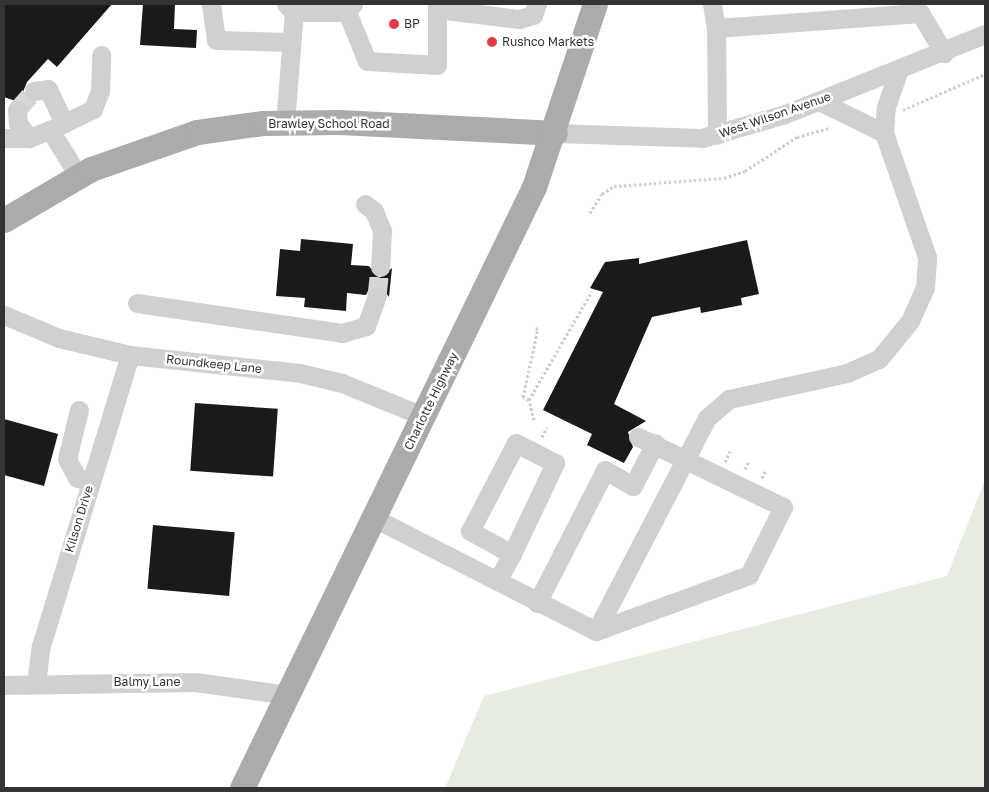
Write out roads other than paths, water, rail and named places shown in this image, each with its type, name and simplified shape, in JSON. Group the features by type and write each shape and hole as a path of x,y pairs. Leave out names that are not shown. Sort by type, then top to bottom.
{"main road":[{"name":"Charlotte Highway","path":"242,788 290,695 534,187 555,133 595,4"},
{"name":"Brawley School Road","path":"4,220 78,175 132,152 197,132 284,123 340,122 555,133"}],"street":[{"path":"211,4 216,40 291,42"},
{"path":"284,123 291,42 290,8 350,8 367,61 437,65 437,6 520,19 533,15 538,4"},
{"path":"712,4 716,28 717,134"},
{"path":"716,28 920,13 944,53"},
{"name":"West Wilson Avenue","path":"555,133 637,138 717,134 819,101 944,53 985,34"},
{"path":"4,138 29,138 93,108 100,91 101,54"},
{"path":"596,631 707,418 729,400 847,373 879,359 910,321 925,288 927,257 884,133 886,107 899,70"},
{"path":"34,91 48,89 57,126 78,175"},
{"path":"819,101 884,133"},
{"path":"17,110 18,123 29,138"},
{"path":"365,204 374,211 382,231 380,268"},
{"path":"137,303 342,333 366,326 377,296"},
{"name":"Roundkeep Lane","path":"4,315 51,336 130,354 300,374 376,394 423,416"},
{"name":"Kilson Drive","path":"36,684 41,646 130,354"},
{"path":"79,410 67,459 77,478 91,481"},
{"path":"374,518 537,603 596,631 749,575 783,507 647,440 633,486 608,463 537,603"},
{"path":"497,581 512,554 555,464 516,443 470,531 512,554"},
{"name":"Balmy Lane","path":"4,685 195,682 290,695"}],"tunnel":[{"path":"17,110 34,91"},
{"path":"377,296 380,267"}],"place":[{"name":"BP","path":"394,24"},
{"name":"Rushco Markets","path":"492,42"}]}
